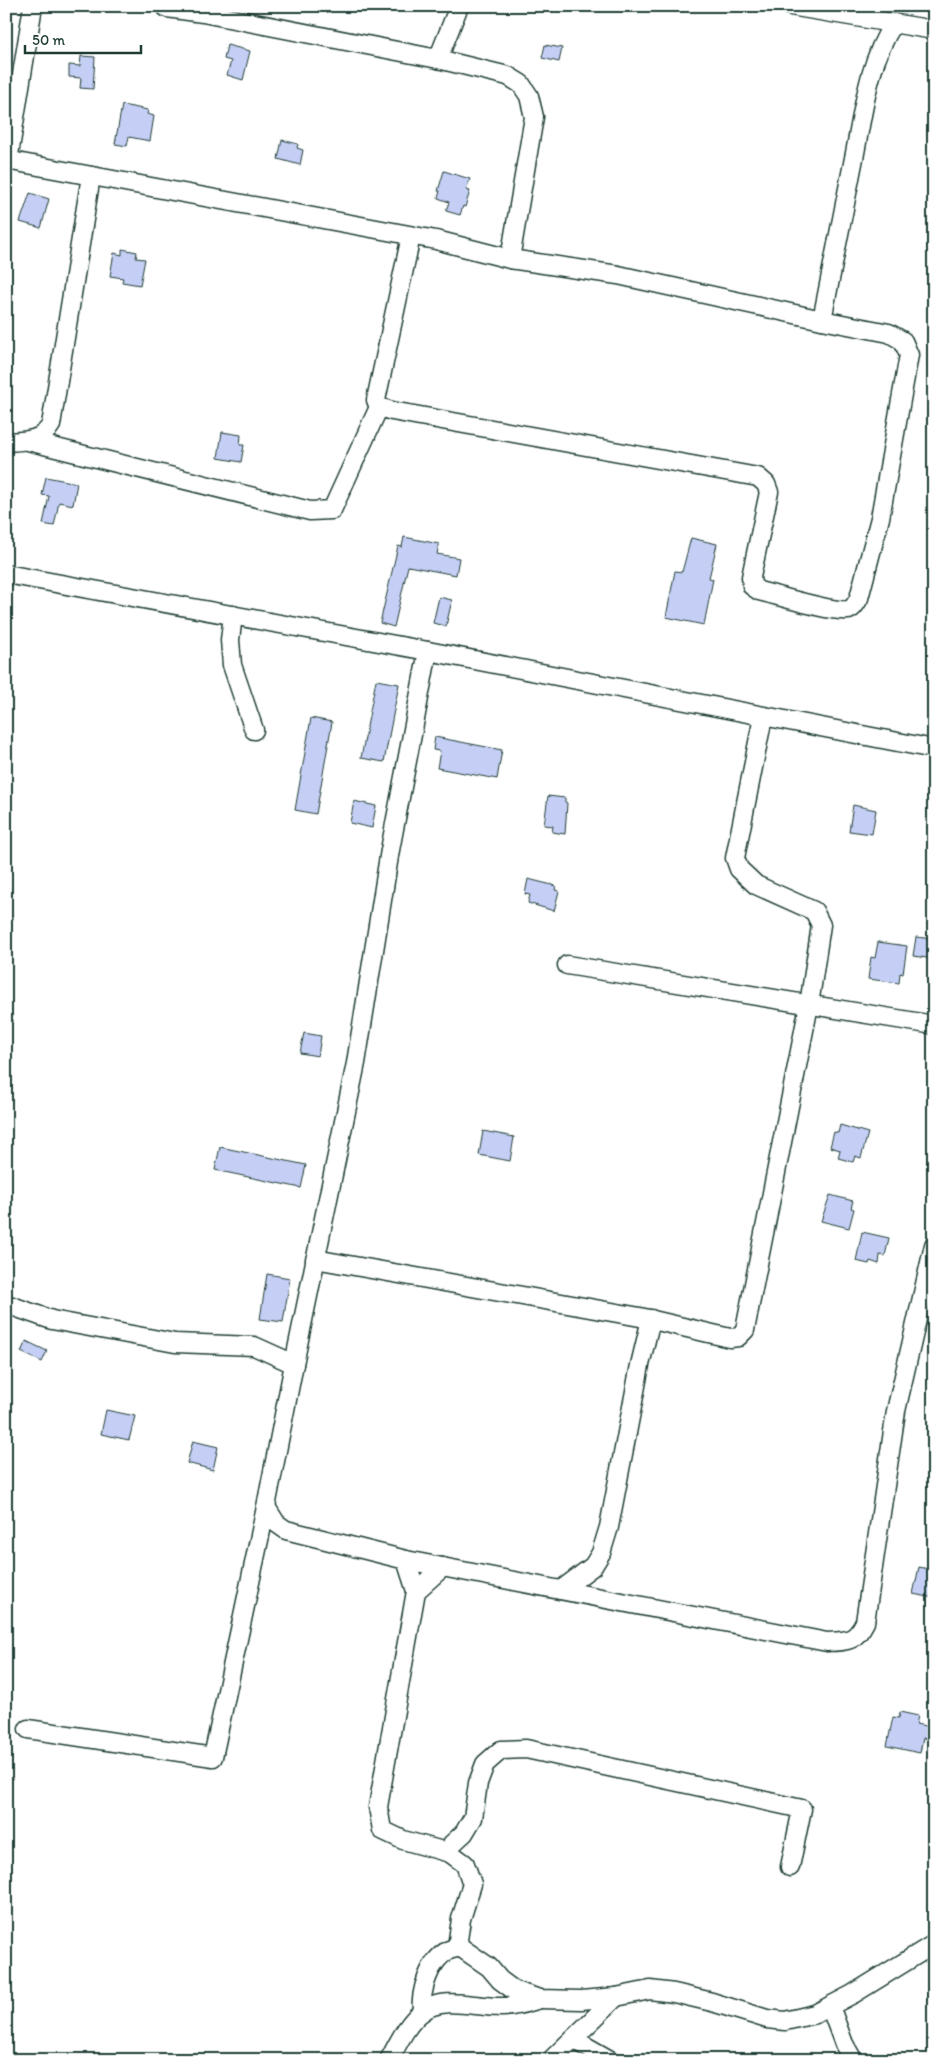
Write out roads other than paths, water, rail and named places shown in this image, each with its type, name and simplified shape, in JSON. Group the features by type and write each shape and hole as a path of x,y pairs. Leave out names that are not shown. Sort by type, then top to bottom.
{"street":[{"path":"33,6 7,161 411,236 510,259 618,275 889,333 903,341 909,355 880,518 859,598 849,610 822,607 759,591 752,586 751,577 769,492 766,484 758,477 392,411 379,407"},
{"path":"165,6 438,59 508,76 521,84 529,96 534,117 510,259"},
{"path":"438,59 459,6"},
{"path":"790,6 934,30"},
{"path":"822,320 866,100 877,55 884,39 894,24"},
{"path":"6,442 28,441 41,437 51,425 91,176"},
{"path":"28,441 310,511 332,510 379,407 376,400 411,236"},
{"path":"6,574 428,651 934,749"},
{"path":"233,615 230,640 232,664 254,730"},
{"path":"28,1729 213,1757 356,1063 390,850 428,651"},
{"path":"315,1259 651,1319 730,1338 738,1337 746,1330 809,1005 821,926 814,911 756,884 739,869 735,858 763,717"},
{"path":"567,965 934,1025"},
{"path":"266,1507 276,1522 286,1530 406,1560 827,1642 847,1641 858,1636 865,1622 896,1411 934,1245"},
{"path":"6,1304 52,1320 175,1343 254,1346 294,1364"},
{"path":"561,1590 593,1566 602,1552 609,1527 640,1365 651,1319"},
{"path":"406,1560 416,1591 378,1807 382,1830 403,1840 450,1853 465,1864 472,1884 461,1919 458,1940 460,1947 489,1967 500,1980 515,1991 540,1999"},
{"path":"416,1591 443,1567"},
{"path":"450,1853 452,1844 464,1832 473,1818 478,1783 485,1764 501,1750 526,1749 802,1809 790,1866"},
{"path":"389,2060 411,2024 422,2011 434,2006 450,2004 503,2007 540,1999 581,2000 616,1997 650,1990 674,1993 712,2002 767,2019 785,2022 814,2014 853,1994 934,1944"},
{"path":"422,2011 421,1997 428,1975 440,1958 448,1951 460,1947"},
{"path":"551,2060 616,1997"},
{"path":"830,2006 841,2052 853,2060"},
{"path":"573,2039 610,2060"}]}
